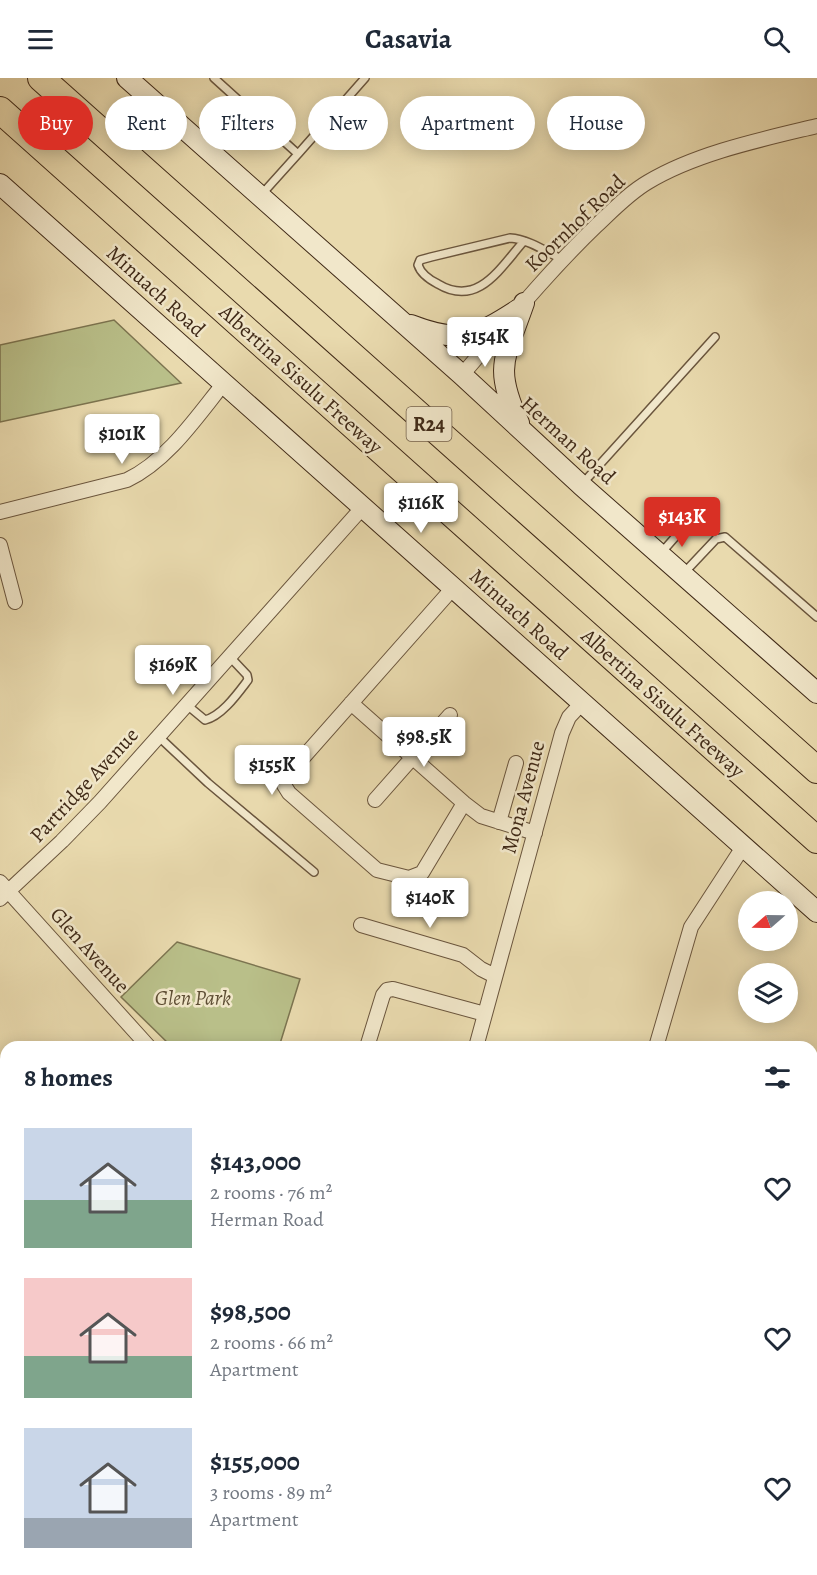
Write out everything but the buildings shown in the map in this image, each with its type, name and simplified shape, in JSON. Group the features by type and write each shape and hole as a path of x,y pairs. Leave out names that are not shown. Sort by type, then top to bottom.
{"highway":[{"name":"R24","path":"41,78 817,770"},
{"name":"Albertina Sisulu Freeway","path":"0,110 817,840"}],"main road":[{"name":"Herman Road","path":"128,78 462,375 581,485 817,693"},
{"name":"Minuach Road","path":"1,186 817,912"},
{"path":"400,321 436,334 460,336 486,328 521,306"},
{"path":"521,306 507,348 503,371 507,393 523,431"}],"street":[{"name":"Koornhof Road","path":"462,375 563,260 628,196 668,171 716,153 817,126"},
{"path":"0,512 134,476 154,462 192,422 224,383"},
{"name":"Partridge Avenue","path":"3,891 62,841 187,705 363,507"},
{"path":"0,545 15,602"},
{"path":"453,588 285,778 284,785 289,793 380,872 409,878 419,875 464,803"},
{"path":"351,703 481,816 534,833"},
{"name":"Mona Avenue","path":"478,1041 562,733 568,717 582,703"},
{"path":"375,800 450,715"},
{"path":"499,822 516,763"},
{"path":"658,1041 691,927 743,847"},
{"name":"Glen Avenue","path":"3,891 143,1041"},
{"path":"361,925 463,955 481,969 495,976"},
{"path":"369,1041 383,994 387,990 393,989 485,1014"}],"lane":[{"path":"214,78 298,154"},
{"path":"260,196 365,78"},
{"path":"524,241 488,282 471,291 459,292 442,287 421,272 418,265 420,260 504,238 517,238 524,241 563,260"},
{"path":"581,485 715,337"},
{"path":"660,554 684,527 700,503"},
{"path":"683,574 703,550 718,537 728,538 817,617"},
{"path":"187,705 206,720 210,720 221,711 248,680 247,675 230,657"},
{"path":"158,736 217,790 314,872"}],"green space":[{"path":"114,320 181,383 0,422 0,345"},
{"name":"Glen Park","path":"177,942 300,979 281,1041 166,1041 121,997"}]}
